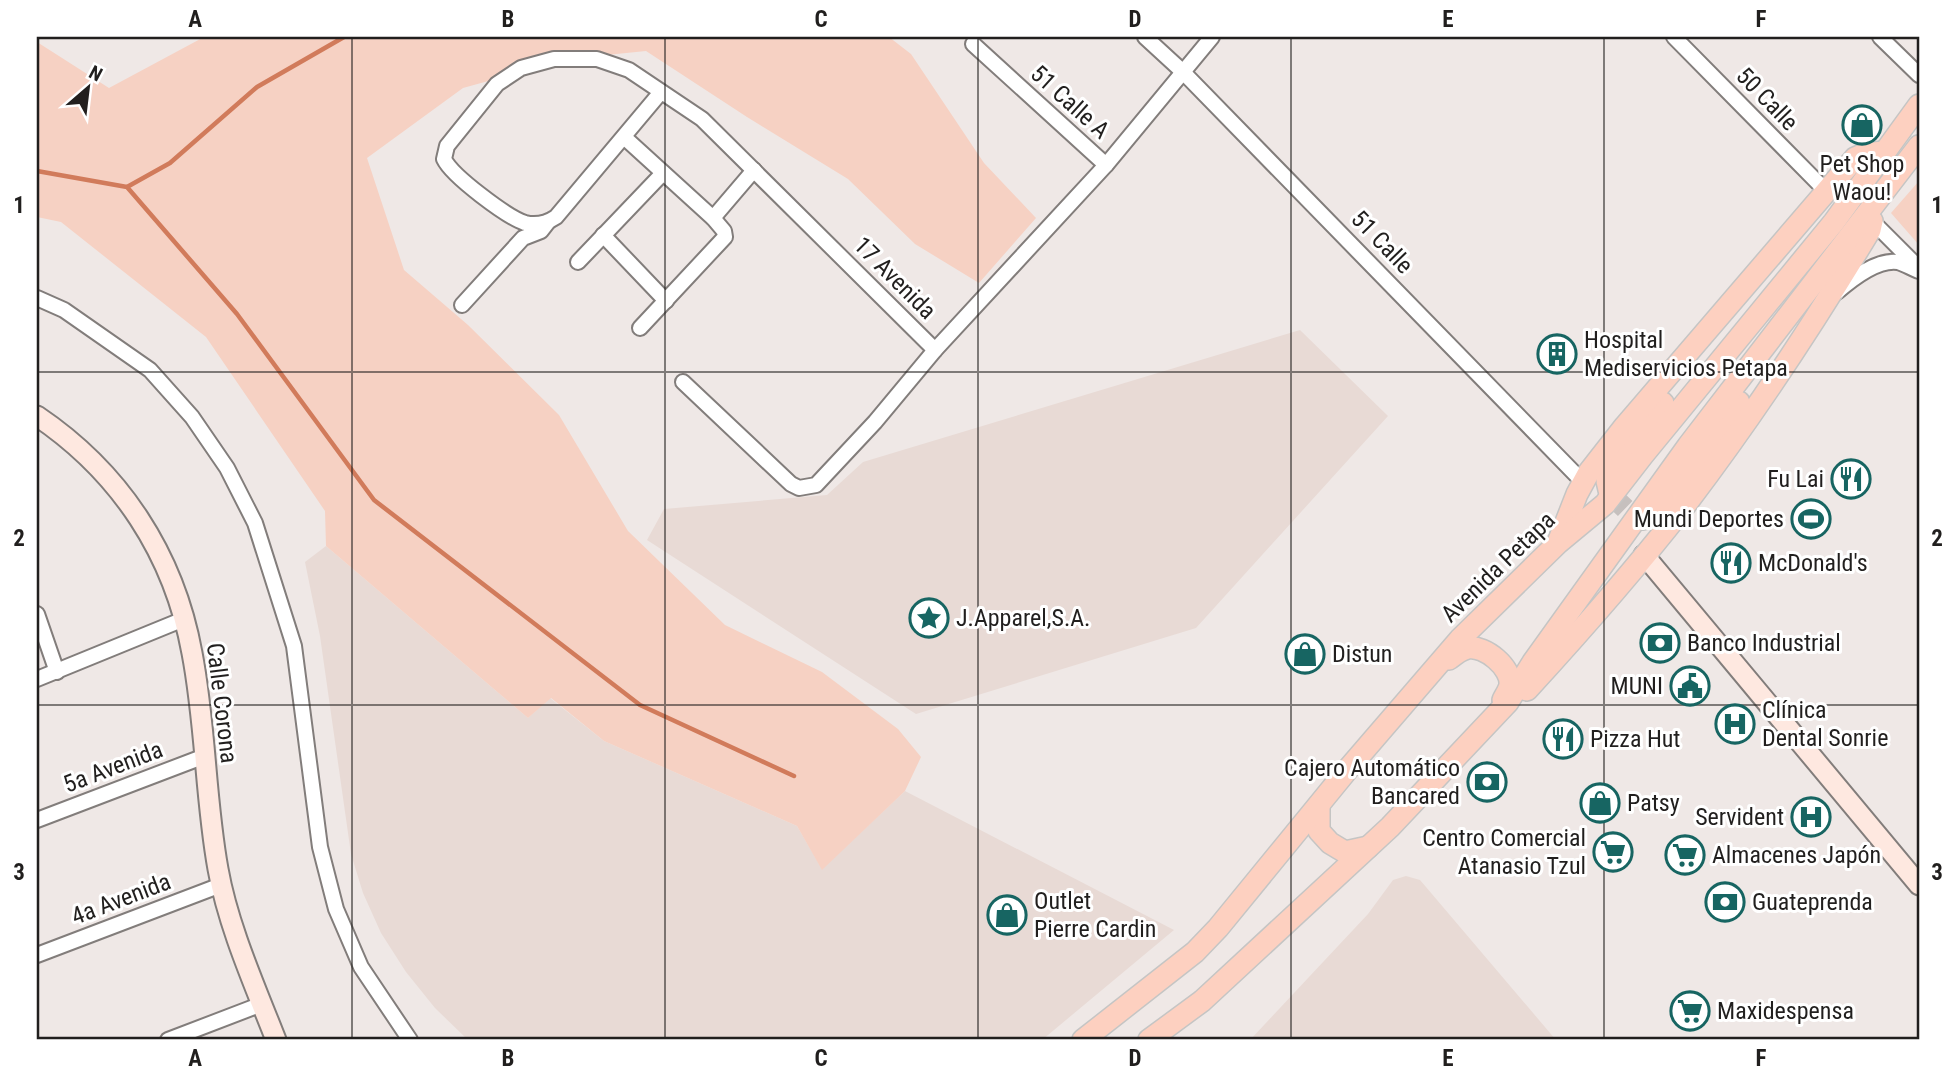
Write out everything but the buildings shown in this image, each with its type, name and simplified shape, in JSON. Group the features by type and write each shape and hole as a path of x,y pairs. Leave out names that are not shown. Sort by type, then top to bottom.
{"main road":[{"name":"Avenida Petapa","path":"1094,1037 1183,962 1218,928 1460,639 1558,543 1605,505 1834,222 1919,105"},
{"path":"1149,1040 1202,1001 1368,847 1507,702 1688,446 1919,146"},
{"path":"1558,543 1583,482 1625,426 1855,158 1884,152"},
{"path":"1610,494 1608,481 1611,471 1654,414 1824,212 1884,152"},
{"path":"1642,519 1651,518 1663,510 1737,404 1872,221 1882,203 1883,191"},
{"path":"1507,702 1525,691 1592,618 1716,464 1828,299 1870,230 1872,221"},
{"path":"1424,679 1456,653 1468,648 1480,649 1494,658 1507,670 1510,684 1484,728"},
{"path":"1320,806 1319,831 1330,843 1345,852 1368,847"}],"street":[{"name":"51 Calle","path":"1145,37 1182,71 1583,482"},
{"name":"17 Avenida","path":"549,222 527,223 515,218 460,178 446,163 444,155 463,125 497,84 521,68 554,59 597,59 629,70 702,119 935,350 1106,165 1212,37"},
{"name":"50 Calle","path":"1674,37 1827,192"},
{"path":"1880,37 1919,75"},
{"name":"51 Calle A","path":"973,44 1106,165"},
{"path":"462,305 523,238 541,231 556,217 661,92"},
{"path":"624,137 713,218 724,231 725,237 640,328"},
{"path":"713,218 754,170"},
{"path":"578,262 663,173"},
{"path":"1872,221 1919,270"},
{"path":"603,235 666,301"},
{"path":"1828,299 1851,280 1882,263 1898,262 1919,270"},
{"path":"37,298 64,310 150,370 199,427 227,468 255,523 294,646 320,847 336,909 361,967 410,1040"},
{"path":"683,382 791,484 808,488 816,485 875,422 935,350"},
{"name":"Calle Corona","path":"37,416 82,450 111,480 133,509 167,570 184,618 196,675 213,838 221,885 276,1040"},
{"path":"1644,555 1919,885"},
{"path":"37,614 57,672"},
{"path":"37,679 184,618"},
{"name":"5a Avenida","path":"37,820 205,756"},
{"name":"4a Avenida","path":"37,955 221,885"},
{"path":"168,1040 262,1004"}],"shaded area":[{"path":"204,37 889,37 911,54 984,163 1036,218 979,283 915,244 848,179 646,51 567,59 463,88 367,158 404,270 468,325 559,415 628,531 725,625 822,672 898,729 921,757 905,791 822,870 797,826 604,741 551,698 528,718 326,546 325,511 206,337 61,222 37,217 37,42 109,88"},
{"path":"1919,181 1919,245 1891,213"},
{"path":"1300,330 1388,416 1196,628 916,714 647,540 664,509 827,495 863,462"},
{"path":"326,546 528,718 550,698 604,741 797,826 822,869 905,791 1174,930 1042,1040 468,1040 435,1008 406,972 381,933 363,893 351,854 320,636 305,562"},
{"path":"1406,876 1420,880 1556,1040 1250,1040 1368,914 1393,880"}],"waterway":[{"path":"127,187 170,163 257,87 344,37"},
{"path":"37,171 127,187 237,314 374,500 640,705 794,776"}],"tunnel":[{"path":"1610,494 1632,515 1642,519"}],"place":[{"name":"Pet Shop Waou!","path":"1862,125"},
{"name":"Hospital Mediservicios Petapa","path":"1557,354"},
{"name":"Fu Lai","path":"1851,479"},
{"name":"Mundi Deportes","path":"1811,519"},
{"name":"McDonald's","path":"1731,563"},
{"name":"J.Apparel,S.A.","path":"929,618"},
{"name":"Banco Industrial","path":"1660,643"},
{"name":"Distun","path":"1305,654"},
{"name":"MUNI","path":"1690,686"},
{"name":"Clínica Dental Sonrie","path":"1735,724"},
{"name":"Pizza Hut","path":"1563,739"},
{"name":"Cajero Automático Bancared","path":"1487,782"},
{"name":"Patsy","path":"1600,803"},
{"name":"Servident","path":"1811,817"},
{"name":"Centro Comercial Atanasio Tzul","path":"1613,852"},
{"name":"Almacenes Japón","path":"1685,855"},
{"name":"Guateprenda","path":"1725,902"},
{"name":"Outlet Pierre Cardin","path":"1007,915"},
{"name":"Maxidespensa","path":"1690,1011"}]}
